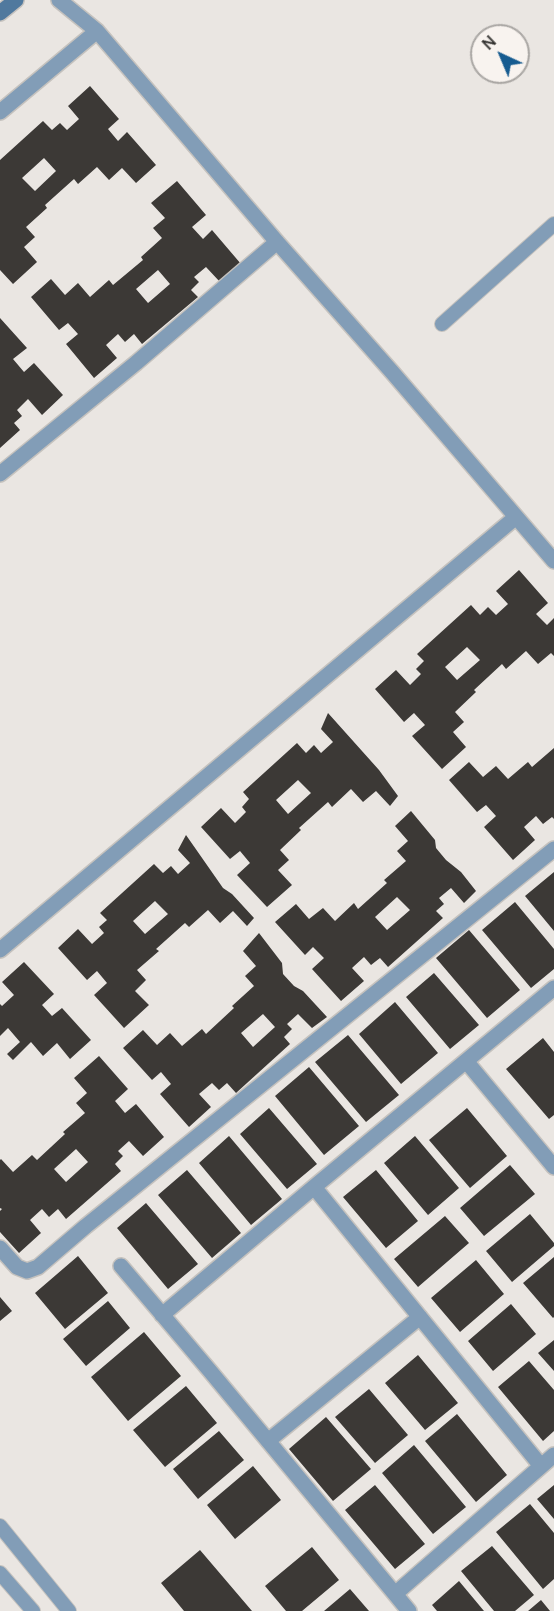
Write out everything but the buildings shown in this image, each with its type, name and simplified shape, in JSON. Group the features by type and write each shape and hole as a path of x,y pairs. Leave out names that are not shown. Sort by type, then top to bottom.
{"street":[{"path":"0,13 16,0"},
{"path":"59,0 97,31 554,561"},
{"path":"0,112 97,31"},
{"path":"0,474 136,363 277,242"},
{"path":"0,950 516,517"},
{"path":"0,1248 17,1267 27,1271 38,1267 95,1218 554,849"},
{"path":"162,1315 554,988"},
{"path":"466,1061 554,1167"},
{"path":"314,1187 541,1466"},
{"path":"121,1266 409,1611"},
{"path":"268,1441 420,1317"},
{"path":"396,1594 554,1455"}],"lane":[{"path":"442,324 554,224"},
{"path":"0,1526 69,1611"},
{"path":"0,1573 33,1611"}]}
